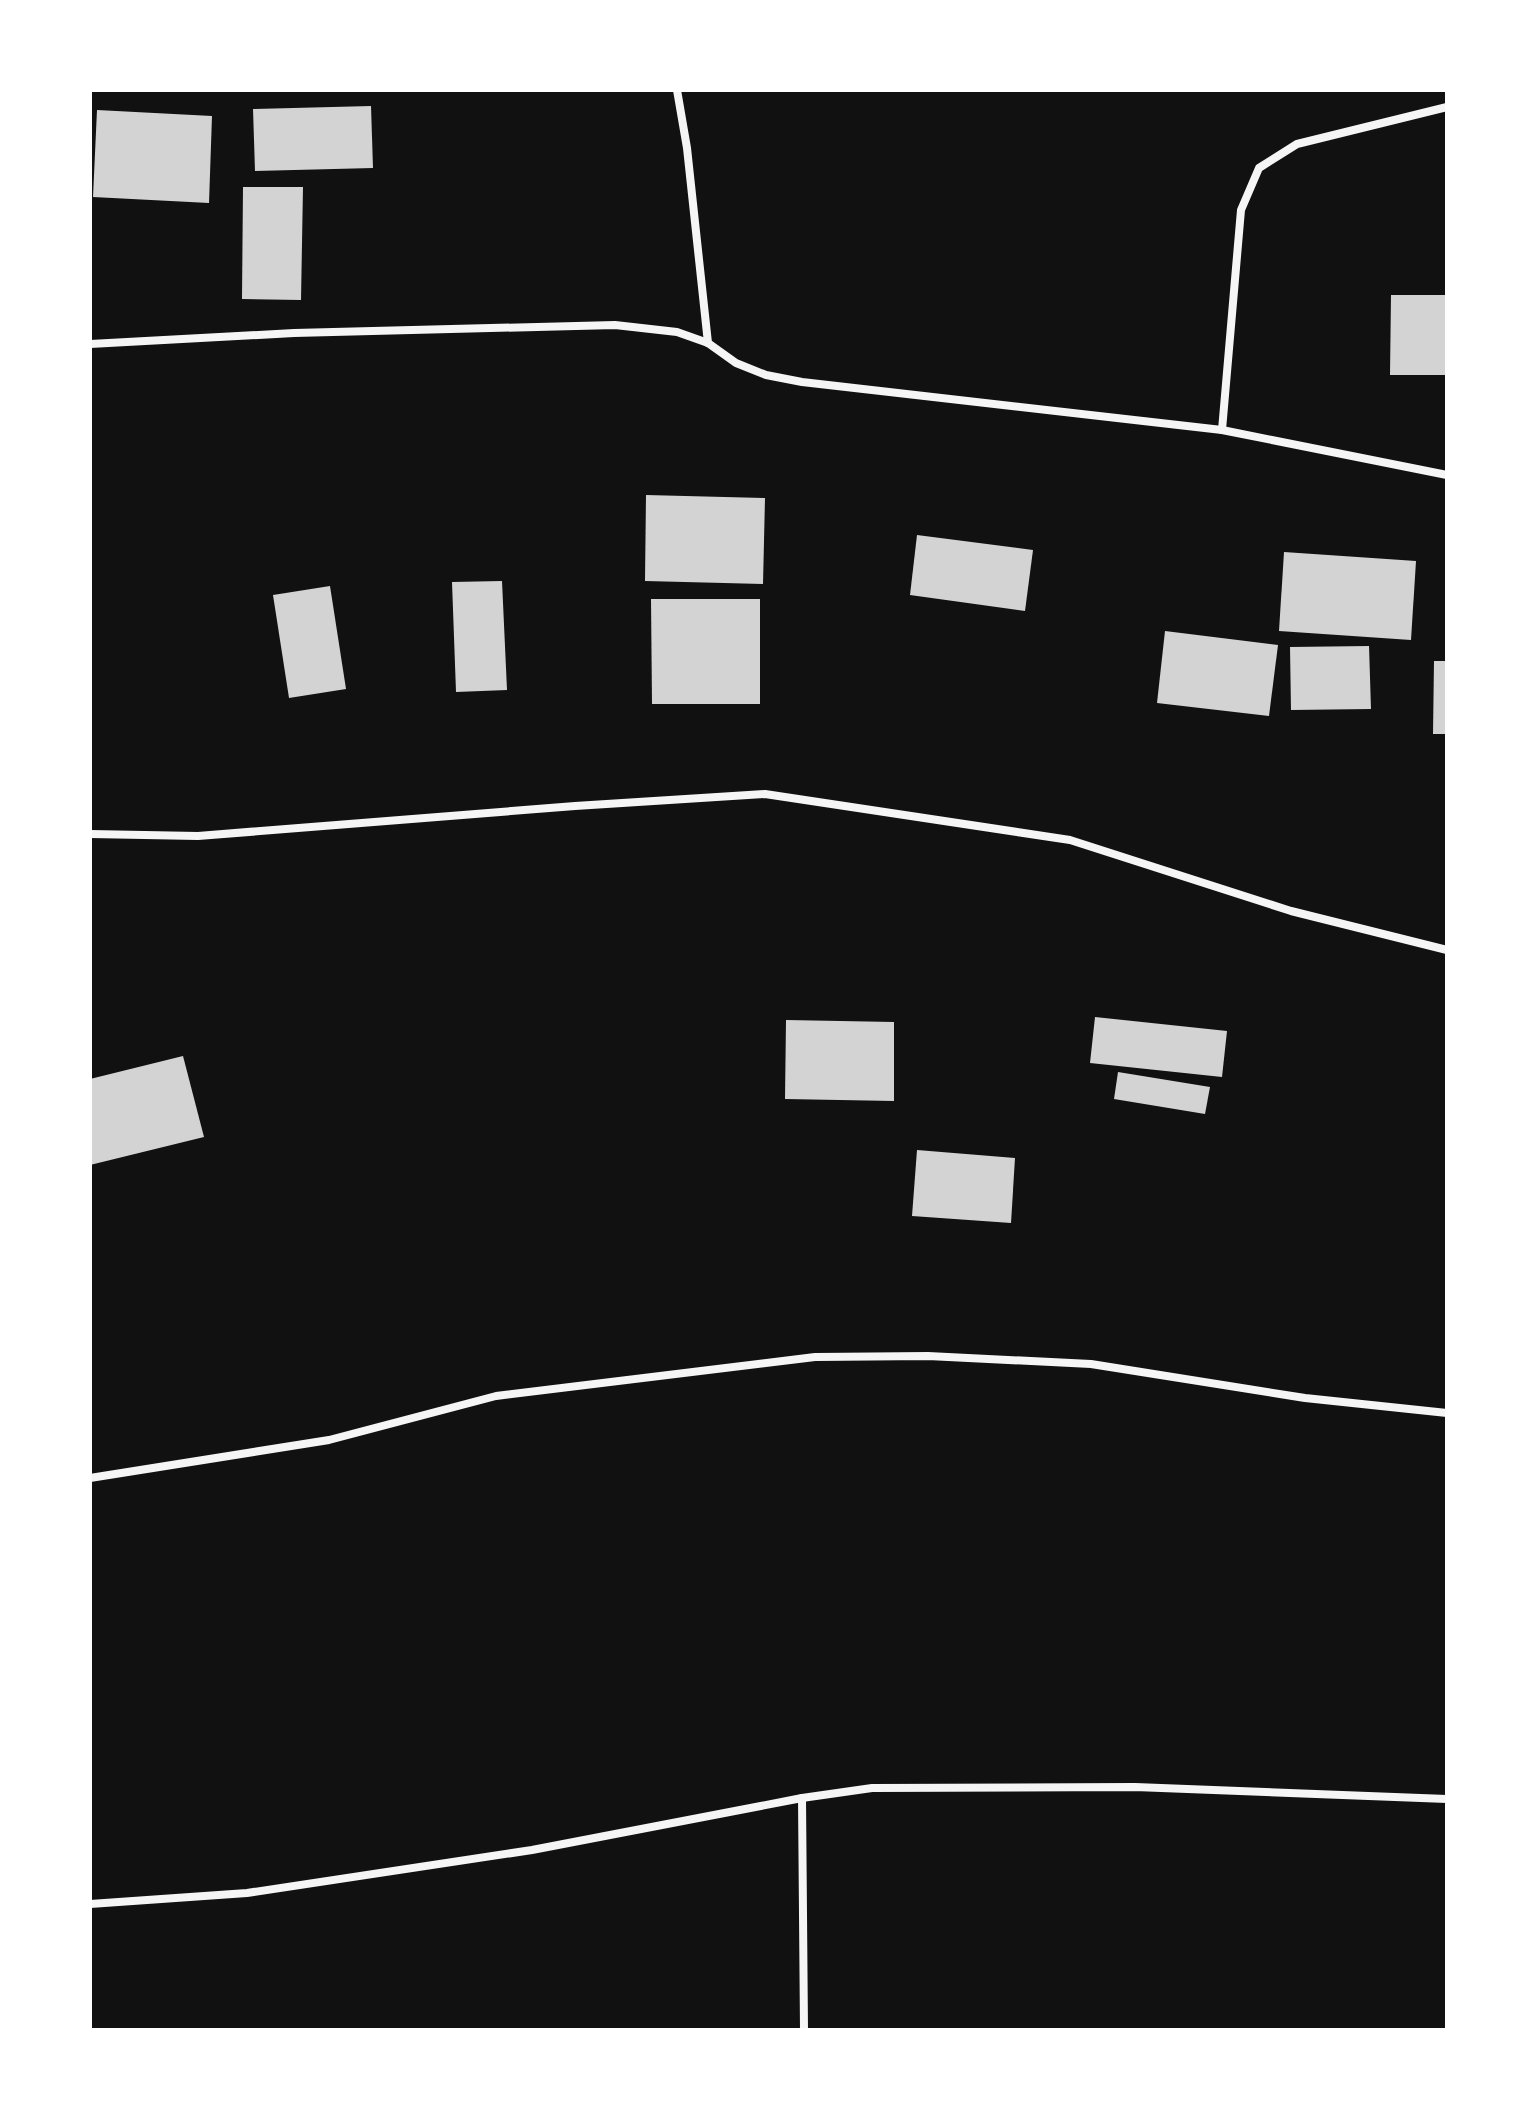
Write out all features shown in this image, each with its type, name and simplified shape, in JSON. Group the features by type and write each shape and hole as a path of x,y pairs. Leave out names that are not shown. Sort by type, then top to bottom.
{"street":[{"path":"677,90 687,148 708,343"},
{"path":"1222,430 1241,210 1259,168 1297,144 1447,107"},
{"path":"90,344 294,333 615,325 677,332 708,343 736,363 766,375 802,382 1222,430 1447,475"},
{"path":"90,834 198,836 765,794 1070,840 1291,911 1447,950"},
{"path":"90,1478 329,1440 496,1396 815,1357 928,1356 1091,1364 1305,1398 1447,1413"},
{"path":"90,1904 247,1893 532,1850 802,1798 872,1788 1135,1787 1447,1799"},
{"path":"802,1798 804,2030"}],"building":[{"path":"371,106 373,168 255,171 253,109"},
{"path":"97,110 212,116 209,203 93,197"},
{"path":"243,187 303,187 301,300 242,299"},
{"path":"1391,295 1447,295 1447,375 1390,375"},
{"path":"646,495 765,498 763,584 645,581"},
{"path":"917,535 1033,550 1025,611 910,595"},
{"path":"1284,552 1416,561 1411,640 1279,631"},
{"path":"502,581 507,690 456,692 452,582"},
{"path":"330,586 346,689 289,698 273,595"},
{"path":"651,599 760,599 760,704 652,704"},
{"path":"1165,631 1278,645 1269,716 1157,703"},
{"path":"1369,646 1371,709 1291,710 1290,647"},
{"path":"1434,661 1447,661 1447,734 1433,734"},
{"path":"1095,1017 1227,1031 1222,1077 1090,1063"},
{"path":"786,1020 894,1022 894,1101 785,1099"},
{"path":"183,1056 204,1137 90,1165 90,1079"},
{"path":"1118,1072 1210,1087 1205,1114 1114,1099"},
{"path":"917,1150 1015,1158 1011,1223 912,1216"}]}
